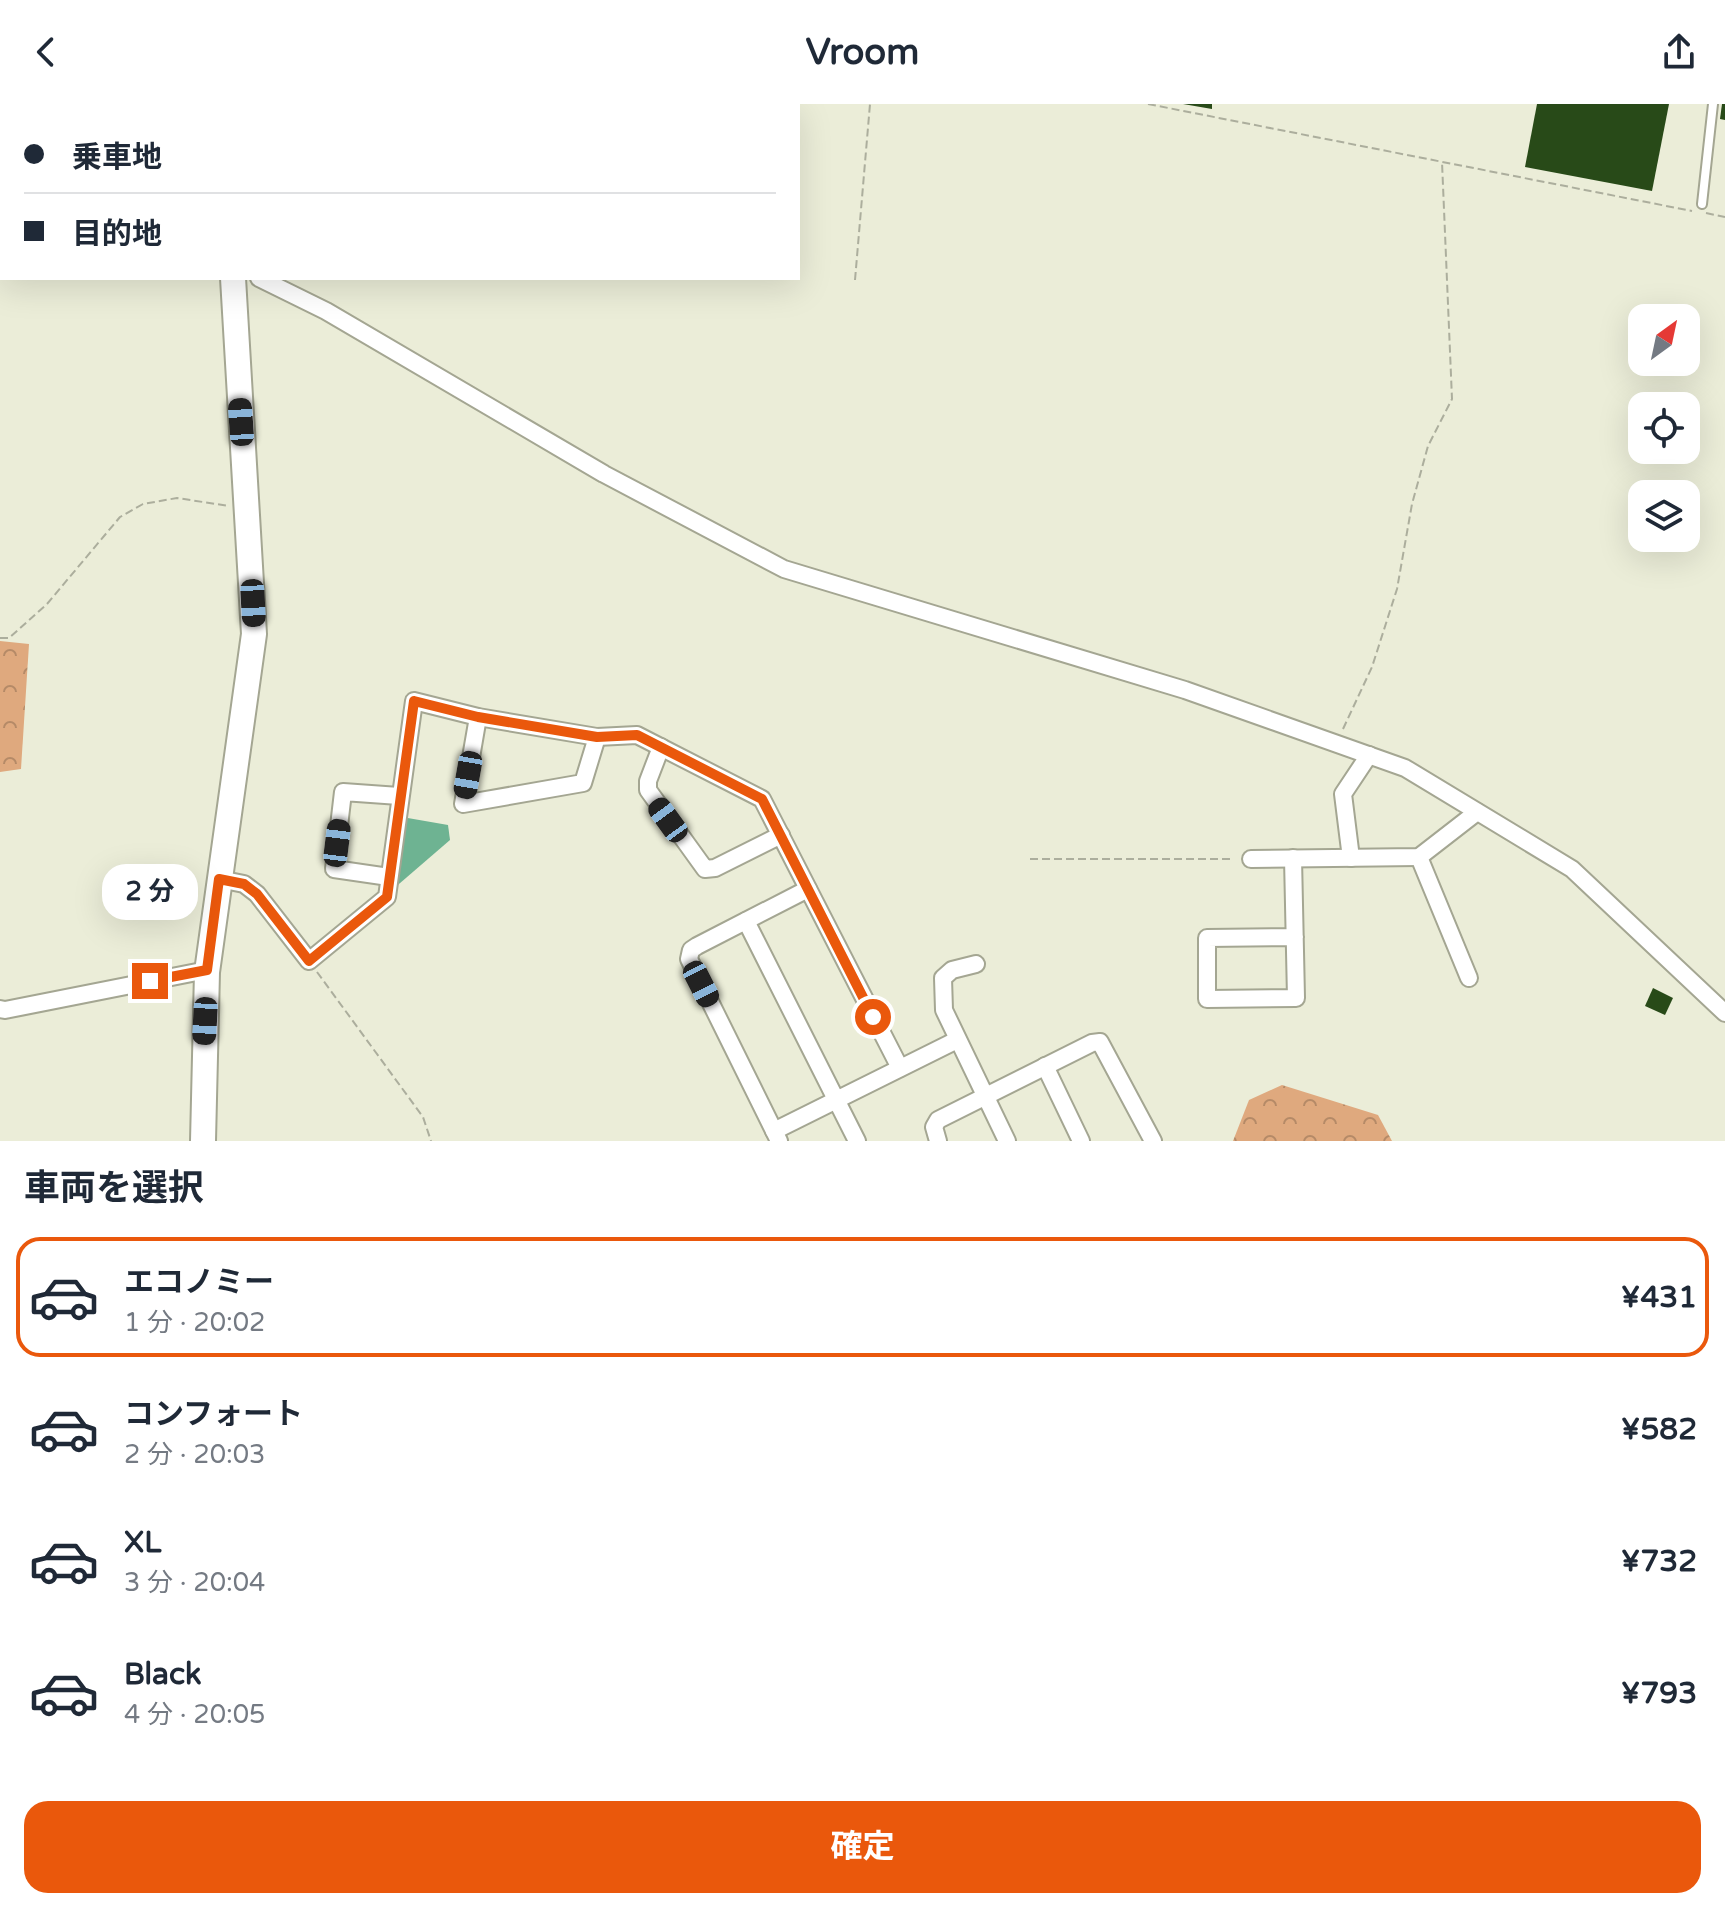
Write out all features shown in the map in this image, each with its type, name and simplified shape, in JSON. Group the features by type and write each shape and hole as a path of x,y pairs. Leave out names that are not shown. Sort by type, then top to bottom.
{"street":[{"path":"203,1141 207,970 254,634 233,280"},
{"path":"263,280 326,311 604,474 784,569 1142,676 1405,768 1572,869 1725,1013"},
{"path":"219,879 244,884 257,894 309,961 387,897 414,701 478,717 597,737 637,735 762,799 900,1068"},
{"path":"478,717 463,804 583,783 597,737"},
{"path":"661,747 648,781 648,790 705,869 715,868 781,835"},
{"path":"1351,858 1343,794 1369,755"},
{"path":"389,877 334,869 337,838 343,792 399,796"},
{"path":"1251,859 1419,857 1477,812"},
{"path":"1419,857 1469,978"},
{"path":"1293,858 1295,937 1296,998 1207,999 1207,938 1295,937"},
{"path":"808,889 697,946 691,950 689,959 777,1136 836,1100 957,1040"},
{"path":"746,921 857,1141"},
{"path":"976,964 952,970 943,978 944,1010 1007,1141"},
{"path":"0,1009 207,970"},
{"path":"938,1141 934,1127 938,1120 1092,1043 1100,1042 1153,1141"},
{"path":"1045,1066 1081,1141"}],"lane":[{"path":"1702,204 1713,104"}],"path":[{"path":"855,280 870,104"},
{"path":"1148,104 1725,217"},
{"path":"1336,743 1372,667 1397,589 1412,504 1428,446 1452,399 1442,162"},
{"path":"0,638 9,638 47,604 120,517 143,504 177,498 247,509"},
{"path":"1030,859 1251,859"},
{"path":"309,961 423,1117 431,1141"}],"green space":[{"path":"0,641 29,644 21,769 0,772"},
{"path":"1282,1085 1378,1115 1392,1141 1233,1141 1249,1100"}],"shaded area":[{"path":"402,817 448,825 450,840 392,890"}],"building":[{"path":"1183,104 1212,104 1212,109"},
{"path":"1537,104 1669,104 1652,191 1525,167"},
{"path":"1722,104 1725,104 1725,120 1720,119"},
{"path":"1653,988 1673,998 1665,1015 1645,1006"}],"route":[{"path":"150,981 207,970 219,879 244,884 257,894 309,961 387,897 414,701 478,717 597,737 637,735 762,799 873,1017"}]}
